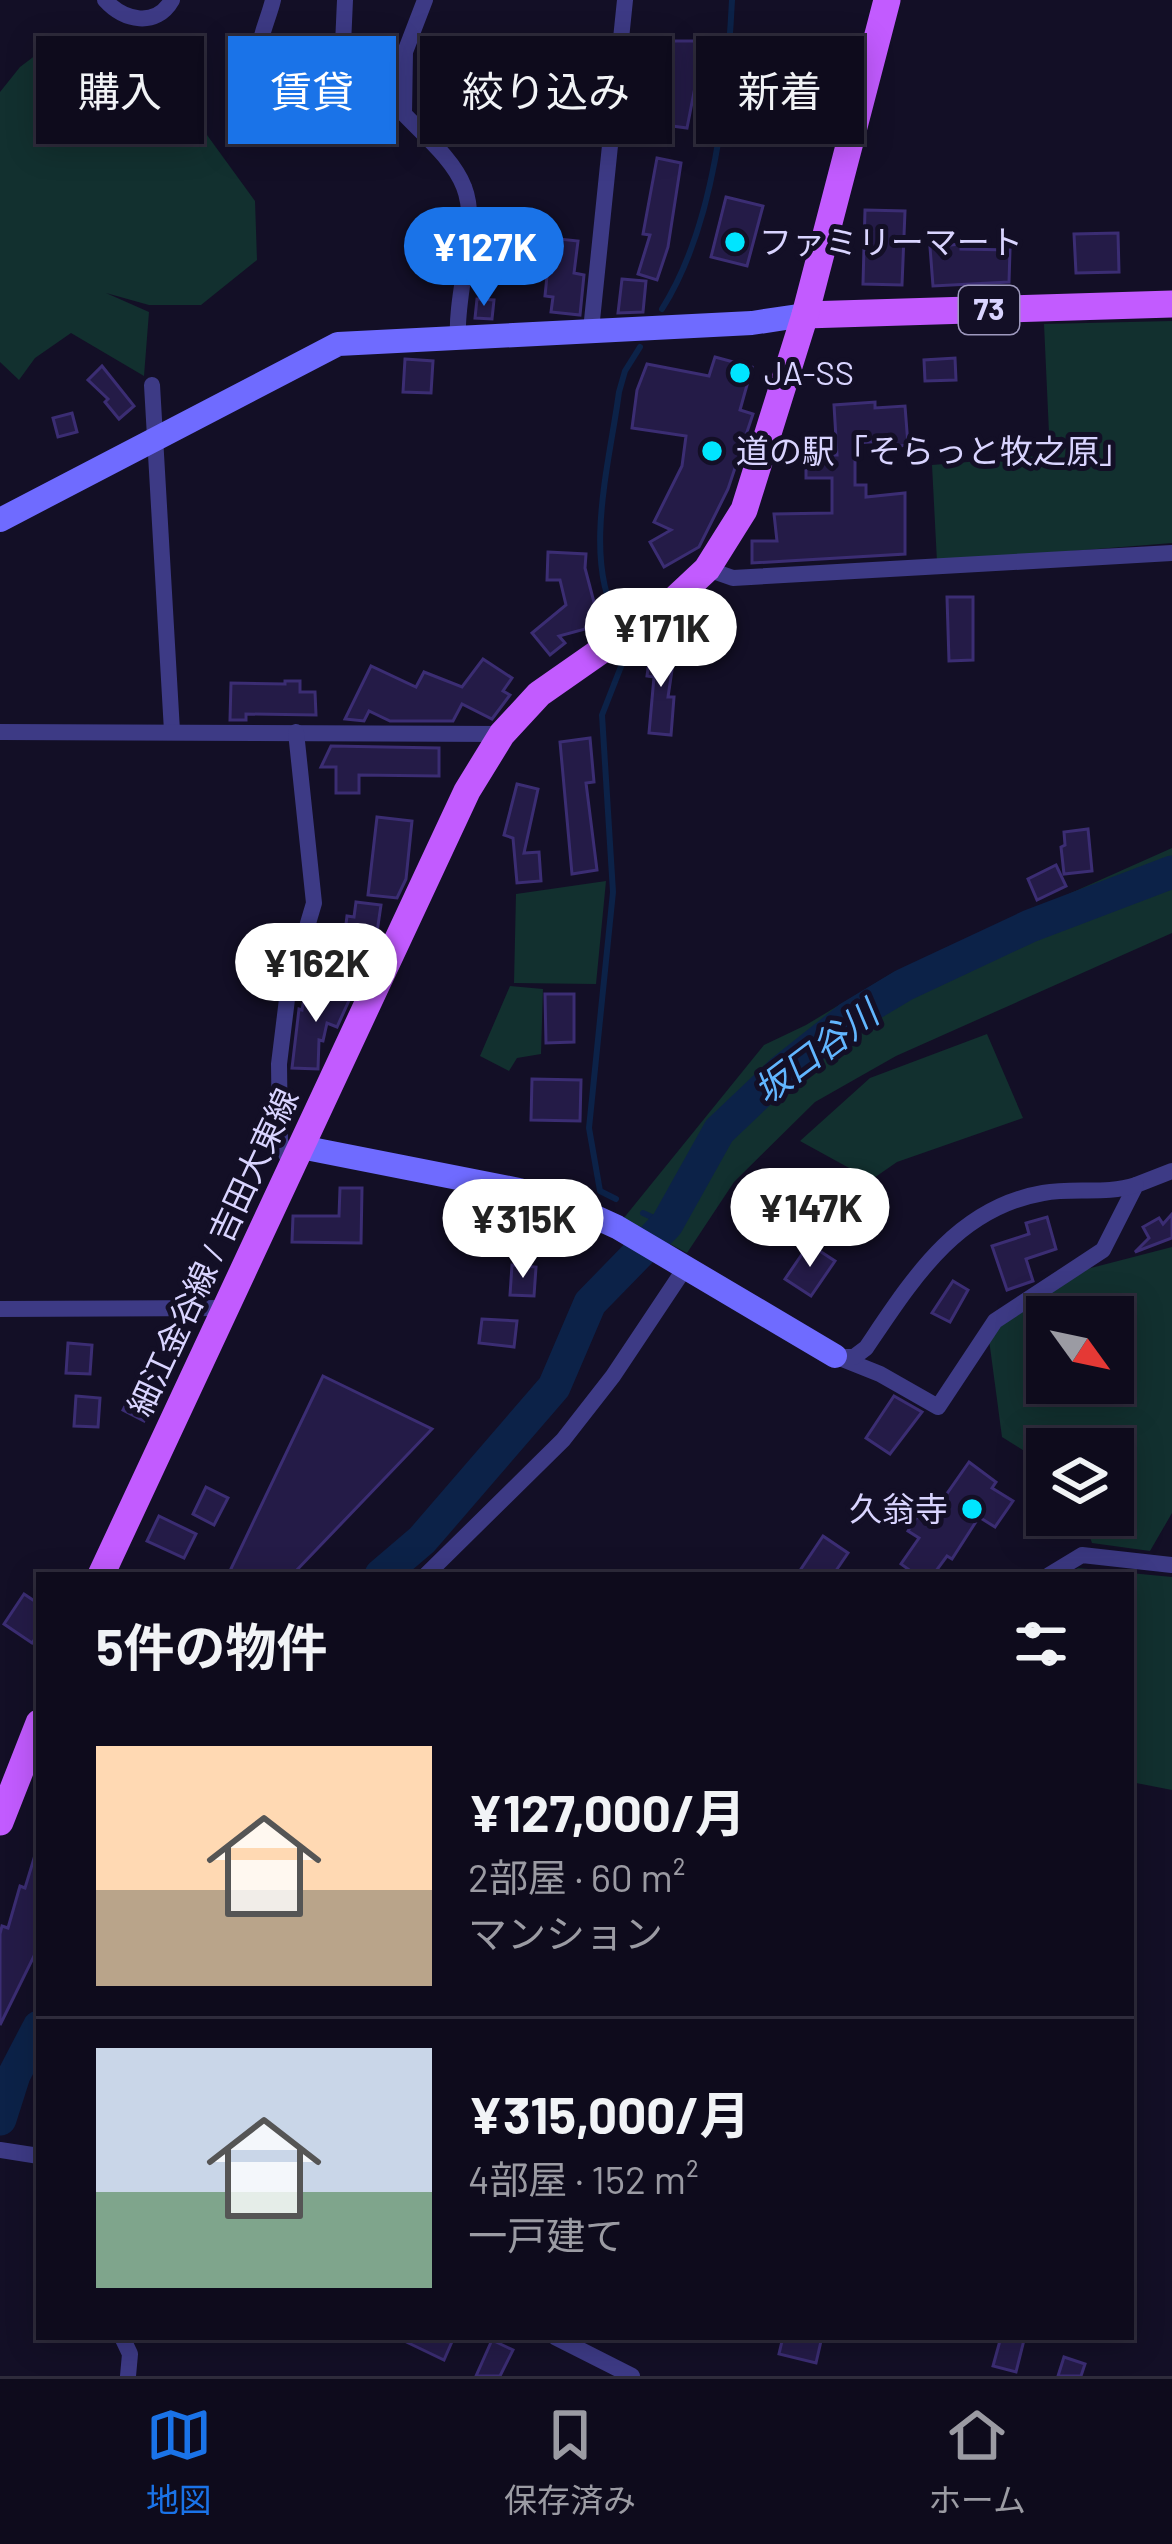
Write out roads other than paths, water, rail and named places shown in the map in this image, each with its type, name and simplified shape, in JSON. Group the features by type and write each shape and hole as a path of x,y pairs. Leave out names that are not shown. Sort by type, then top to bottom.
{"main road":[{"name":"細江金谷線 / 吉田大東線","path":"102,1572 467,791 502,734 539,694 675,599 706,568 744,510 805,315 886,0"},
{"name":"73","path":"805,315 1172,304"},
{"path":"0,1822 36,1731"}],"street":[{"path":"106,0 127,17 143,20 166,11 172,0"},
{"path":"273,0 257,56 262,78 272,91 293,101 310,101 333,90 342,68 345,0"},
{"path":"425,0 405,52 404,114 463,183 469,205 456,307 458,338"},
{"path":"591,331 625,0"},
{"path":"0,520 338,344 752,323 805,315"},
{"path":"152,386 172,731"},
{"path":"706,568 733,578 1172,554"},
{"path":"0,732 502,734"},
{"path":"296,732 314,903 288,992 279,1064 280,1141 297,1157 519,1190 571,1206 627,1233 835,1356 880,1374 938,1407 995,1321 1103,1250 1136,1185"},
{"path":"835,1356 854,1357 866,1348 933,1253 984,1214 1041,1193 1118,1191 1172,1171"},
{"path":"429,1572 563,1440 613,1376 681,1266"},
{"path":"0,1309 226,1308"},
{"path":"1054,1572 1082,1556 1172,1565"},
{"path":"0,2150 36,2154"},
{"path":"123,2340 130,2354 128,2376"},
{"path":"561,2340 632,2376"}],"waterway":[{"path":"662,309 695,239 706,200 722,119 732,0"},
{"path":"618,621 602,569 602,509 619,392 640,347"},
{"path":"616,1199 600,1191 589,1128 613,892 602,715 622,664"},
{"name":"坂口谷川","path":"385,1572 422,1540 554,1387 590,1303 667,1224 719,1131 781,1072 849,1018 904,985 1030,926 1172,872"},
{"path":"643,1213 667,1224"},
{"name":"坂口谷川","path":"0,2119 14,2075 36,2033"}],"place":[{"name":"ファミリーマート","path":"735,242"},
{"name":"JA-SS","path":"740,373"},
{"name":"道の駅「そらっと牧之原」","path":"712,451"},
{"name":"久翁寺","path":"972,1509"}]}
